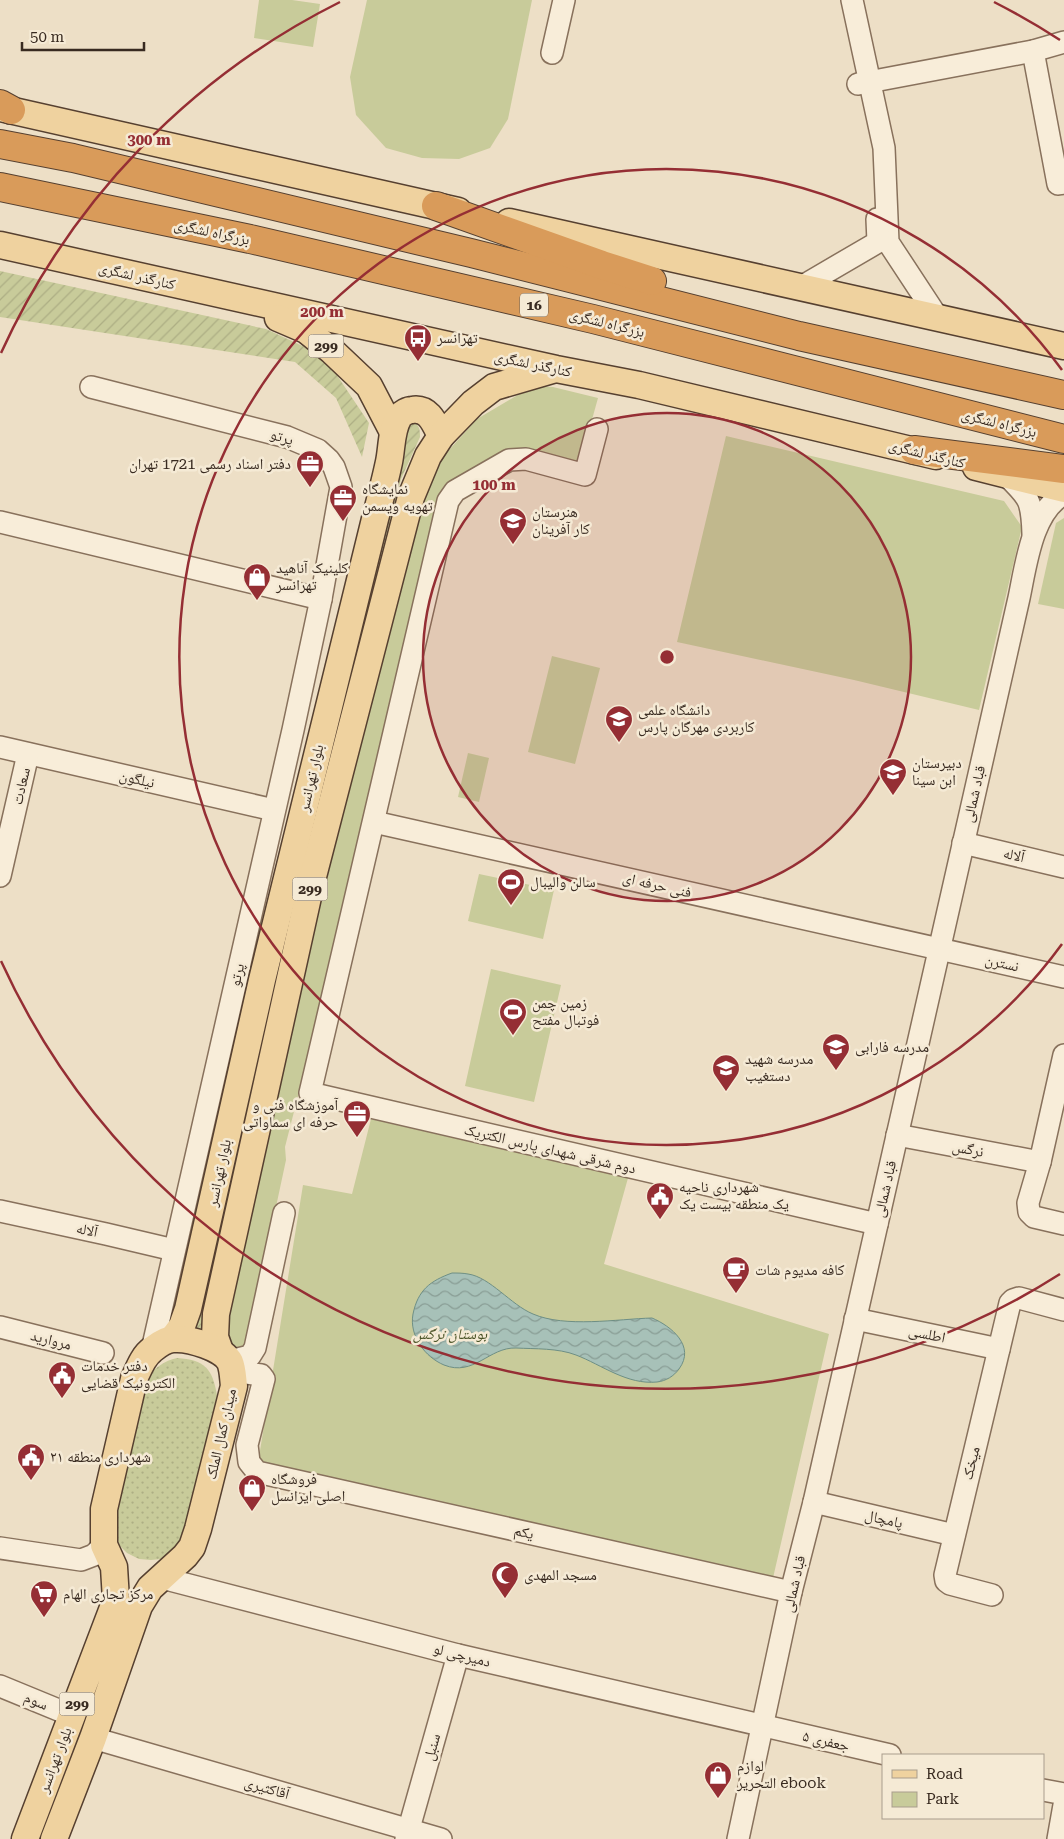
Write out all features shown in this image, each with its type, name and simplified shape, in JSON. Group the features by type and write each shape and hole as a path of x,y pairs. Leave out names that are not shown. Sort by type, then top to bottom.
{"highway":[{"name":"16","path":"0,144 73,158 471,253 799,336 1064,394"},
{"name":"بزرگراه لشگری","path":"0,187 250,240 593,319 1064,439"},
{"path":"436,206 602,266 673,288 799,336"},
{"path":"914,450 1064,469"}],"main road":[{"path":"4,108 1064,346"},
{"name":"کنارگذر لشگری","path":"0,245 556,369 638,385 914,450 1064,489"},
{"name":"299","path":"227,296 306,330 332,351 368,386 393,432"},
{"name":"بلوار تهرانسر","path":"227,1361 215,1336 216,1314 310,888 410,496 428,456 441,436 473,402 494,387 556,369"},
{"path":"393,432 400,416 409,410 416,409 424,410 434,420 441,436"},
{"name":"بلوار تهرانسر","path":"162,1344 182,1326 188,1309 262,980 389,463 393,432"},
{"path":"162,1578 136,1577 109,1556 104,1509 134,1378 141,1362 162,1344 198,1342 227,1361"},
{"name":"میدان کمال الملک","path":"162,1578 192,1547 198,1529 234,1386 227,1361"},
{"name":"بلوار تهرانسر","path":"25,1839 116,1600 109,1556"},
{"name":"بلوار تهرانسر","path":"54,1839 93,1738 139,1606 150,1588 162,1578"}],"street":[{"path":"552,53 564,0"},
{"path":"839,0 884,148 888,242 938,318"},
{"path":"801,287 878,242 873,151 852,0"},
{"path":"864,83 1033,52 1064,42"},
{"path":"1033,52 1058,184 1064,183"},
{"name":"پرتو","path":"91,387 287,437 318,450 329,460 334,467 341,487 321,599 293,730 174,1250 162,1344"},
{"path":"374,822 448,501 455,491 509,460 526,459 585,475 597,428"},
{"path":"1006,475 1022,491 1028,501 1032,511 1033,540"},
{"path":"1033,540 1042,516 1050,504 1064,494"},
{"path":"0,522 321,599"},
{"name":"قباد شمالی","path":"738,1839 791,1592 814,1502 1033,540"},
{"path":"293,730 333,686"},
{"name":"نیلگون","path":"0,747 274,810"},
{"name":"سعادت","path":"0,876 28,754"},
{"name":"فنی حرفه ای","path":"374,822 939,948"},
{"name":"دوم شرقی شهدای پارس الکتریک","path":"374,822 310,1093 877,1224"},
{"name":"آلاله","path":"963,843 1064,867"},
{"name":"نسترن","path":"939,948 1064,977"},
{"path":"1064,1055 1040,1162 1028,1203 1029,1212 1034,1216 1064,1224"},
{"name":"نرگس","path":"897,1135 1040,1162"},
{"name":"آلاله","path":"0,1211 174,1250"},
{"path":"227,1361 250,1356 255,1348 284,1213"},
{"name":"میخک","path":"992,1595 950,1584 946,1581 945,1575 1010,1303 1018,1298 1064,1310"},
{"name":"اطلسی","path":"856,1319 999,1349"},
{"name":"مروارید","path":"0,1327 102,1352"},
{"name":"یکم","path":"227,1361 261,1375 264,1379 248,1445 249,1462 257,1472 791,1592"},
{"name":"پامچال","path":"814,1502 954,1535"},
{"path":"0,1548 81,1560 94,1555 109,1556"},
{"name":"دمیرچی لو","path":"162,1578 458,1654 763,1727"},
{"name":"سنبل","path":"407,1834 458,1654"},
{"name":"سوم","path":"0,1686 73,1716"},
{"name":"جعفری ۵","path":"763,1727 885,1754"},
{"name":"آقاکثیری","path":"93,1738 407,1834 441,1839"},
{"path":"1044,1790 1064,1794"},
{"path":"1058,1839 1064,1806"}],"green space":[{"path":"259,0 292,0 320,4 313,47 254,38"},
{"path":"367,0 532,0 508,119 490,148 459,159 422,158 386,148 356,115 350,77"},
{"path":"0,271 266,329 324,356 369,423 362,457 336,398 295,362 0,317"},
{"path":"533,386 553,387 598,398 578,470 524,455 454,485 285,1147 286,1160 255,1305 243,1348 240,1351 228,1344 222,1321 257,1160 420,482 477,419"},
{"path":"410,423 415,423 418,426 420,437 401,479 349,693 204,1325 201,1330 194,1330 205,1273 405,434"},
{"path":"726,436 1004,501 1022,527 979,710 854,680 677,642"},
{"path":"1064,518 1064,609 1038,604 1056,523"},
{"path":"552,656 600,668 575,764 528,752"},
{"path":"468,753 489,758 479,802 458,797"},
{"name":"سالن والیبال","path":"479,874 554,890 543,939 468,921"},
{"name":"زمین چمن فوتبال مفتح","path":"491,969 561,985 534,1102 465,1086"},
{"name":"بوستان نرگس","path":"371,1119 628,1178 604,1264 829,1334 773,1578 589,1535 265,1467 258,1463 303,1185 352,1194"},
{"path":"177,1358 201,1363 206,1367 213,1378 217,1395 185,1535 173,1553 161,1559 139,1559 127,1553 117,1543 112,1516 147,1377 160,1365"}],"water":[{"path":"452,1273 476,1276 525,1310 546,1318 576,1322 652,1318 667,1326 679,1338 685,1352 684,1361 672,1376 664,1381 657,1382 635,1380 576,1355 546,1349 506,1349 473,1365 455,1368 444,1365 431,1357 420,1345 413,1330 412,1322 415,1306 426,1288 437,1279"}],"place":[{"name":"تهرانسر","path":"418,362"},
{"name":"دفتر اسناد رسمی 1721 تهران","path":"310,488"},
{"name":"نمایشگاه تهویه ویسمن","path":"343,522"},
{"name":"هنرستان کار آفرینان","path":"513,545"},
{"name":"کلینیک آناهید تهرانسر","path":"257,601"},
{"name":"دانشگاه علمی کاربردی مهرگان پارس","path":"619,743"},
{"name":"دبیرستان ابن سینا","path":"893,796"},
{"name":"سالن والیبال","path":"511,906"},
{"name":"زمین چمن فوتبال مفتح","path":"513,1036"},
{"name":"مدرسه فارابی","path":"836,1071"},
{"name":"مدرسه شهید دستغیب","path":"726,1092"},
{"name":"آموزشگاه فنی و حرفه ای سماواتی","path":"357,1138"},
{"name":"شهرداری ناحیه یک منطقه بیست یک","path":"660,1220"},
{"name":"کافه مدیوم شات","path":"736,1294"},
{"name":"دفتر خدمات الکترونیک قضایی","path":"62,1399"},
{"name":"شهرداری منطقه ۲۱","path":"31,1481"},
{"name":"فروشگاه اصلی ایرانسل","path":"252,1512"},
{"name":"مسجد المهدی","path":"505,1599"},
{"name":"مرکز تجاری الهام","path":"44,1618"},
{"name":"لوازم التحریر ebook","path":"718,1799"}]}
